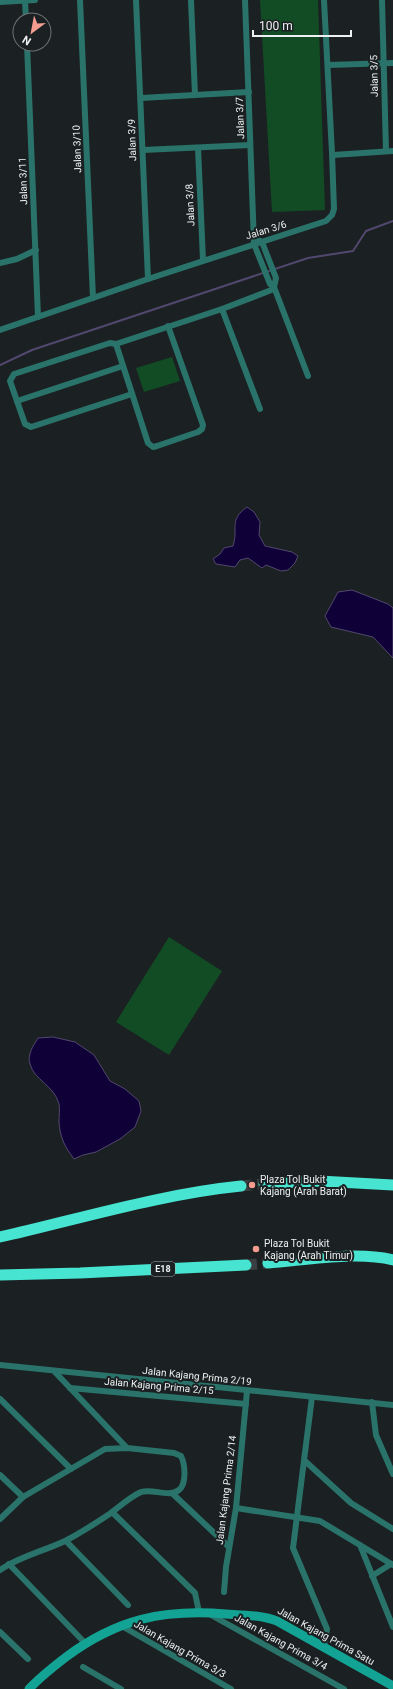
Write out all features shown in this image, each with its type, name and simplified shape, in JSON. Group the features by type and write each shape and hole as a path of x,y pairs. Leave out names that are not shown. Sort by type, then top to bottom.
{"highway":[{"path":"264,1184 318,1181 393,1186"},
{"path":"0,1237 174,1196 209,1189 241,1186"},
{"path":"268,1263 360,1255 378,1256 393,1260"},
{"name":"E18","path":"0,1275 80,1273 246,1265"}],"street":[{"path":"0,2 35,0"},
{"name":"Jalan 3/10","path":"80,0 93,298"},
{"name":"Jalan 3/9","path":"136,0 148,279"},
{"path":"191,0 195,95"},
{"name":"Jalan 3/7","path":"245,0 254,244 269,281 274,288 308,376"},
{"name":"Jalan 3/6","path":"0,330 203,260 326,221 332,215 334,209 332,155 324,0"},
{"name":"Jalan 3/5","path":"382,0 386,152"},
{"path":"25,1 26,12"},
{"name":"Jalan 3/11","path":"27,52 38,317"},
{"path":"328,65 393,63"},
{"path":"141,98 249,92"},
{"path":"143,150 250,145"},
{"name":"Jalan 3/8","path":"198,148 203,260"},
{"path":"332,155 393,151"},
{"path":"132,394 31,427 25,424 10,381 14,374 110,343 116,344 222,309 274,288 276,278 262,242 254,236"},
{"path":"0,263 17,259 36,250"},
{"path":"222,309 260,409"},
{"path":"116,344 148,444 153,447 198,432 202,430 203,425 168,326"},
{"path":"17,401 123,366"},
{"name":"Jalan Kajang Prima 2/19","path":"0,1365 393,1405"},
{"path":"54,1371 127,1448"},
{"name":"Jalan Kajang Prima 2/15","path":"70,1388 246,1404"},
{"name":"Jalan Kajang Prima 2/14","path":"224,1592 229,1546 236,1508 247,1391"},
{"path":"312,1397 293,1548 327,1629 324,1646"},
{"path":"0,1399 71,1469"},
{"path":"372,1402 376,1435 393,1474"},
{"path":"0,1519 23,1497 105,1450 127,1448 174,1453 181,1456 185,1462 184,1484 181,1489 173,1494"},
{"path":"305,1461 351,1503 393,1529"},
{"path":"0,1475 23,1497"},
{"path":"0,1570 9,1564 66,1540 112,1512 134,1495 151,1491 173,1494 229,1546"},
{"path":"236,1508 297,1518 320,1520 392,1565 372,1576"},
{"path":"112,1512 195,1593 203,1612"},
{"path":"66,1540 128,1605"},
{"path":"360,1545 393,1627"},
{"path":"9,1564 85,1643"},
{"name":"Jalan Kajang Prima Satu","path":"29,1689 40,1677 85,1643 120,1625 142,1618 203,1612 269,1618 324,1646 393,1686"},
{"name":"Jalan Kajang Prima 3/4","path":"203,1612 344,1689"},
{"name":"Jalan Kajang Prima 3/3","path":"120,1625 231,1689"},
{"path":"0,1632 28,1659"},
{"path":"83,1667 121,1689"}],"green space":[{"path":"260,0 318,0 325,210 272,212"},
{"path":"172,357 180,381 144,392 136,368"},
{"path":"169,937 222,971 169,1055 116,1022"}],"shaded area":[{"path":"247,507 254,512 260,522 259,535 265,546 292,552 298,556 295,563 288,570 281,571 266,565 262,568 248,558 240,560 235,567 216,564 213,559 220,554 224,548 233,546 236,520 241,512"},
{"path":"352,590 388,604 393,608 393,658 373,637 331,627 325,616 338,592"},
{"path":"53,1037 75,1042 94,1055 110,1081 125,1089 139,1101 141,1111 135,1127 120,1139 96,1152 74,1159 62,1138 59,1122 59,1104 56,1097 49,1087 32,1070 29,1061 31,1051 38,1038"}],"waterway":[{"path":"0,365 32,350 308,258 353,251 366,231 393,221"}],"tunnel":[{"path":"241,1186 264,1184"},
{"path":"246,1265 268,1263"}],"place":[{"name":"Plaza Tol Bukit Kajang (Arah Barat)","path":"252,1185"},
{"name":"Plaza Tol Bukit Kajang (Arah Timur)","path":"256,1249"}]}
